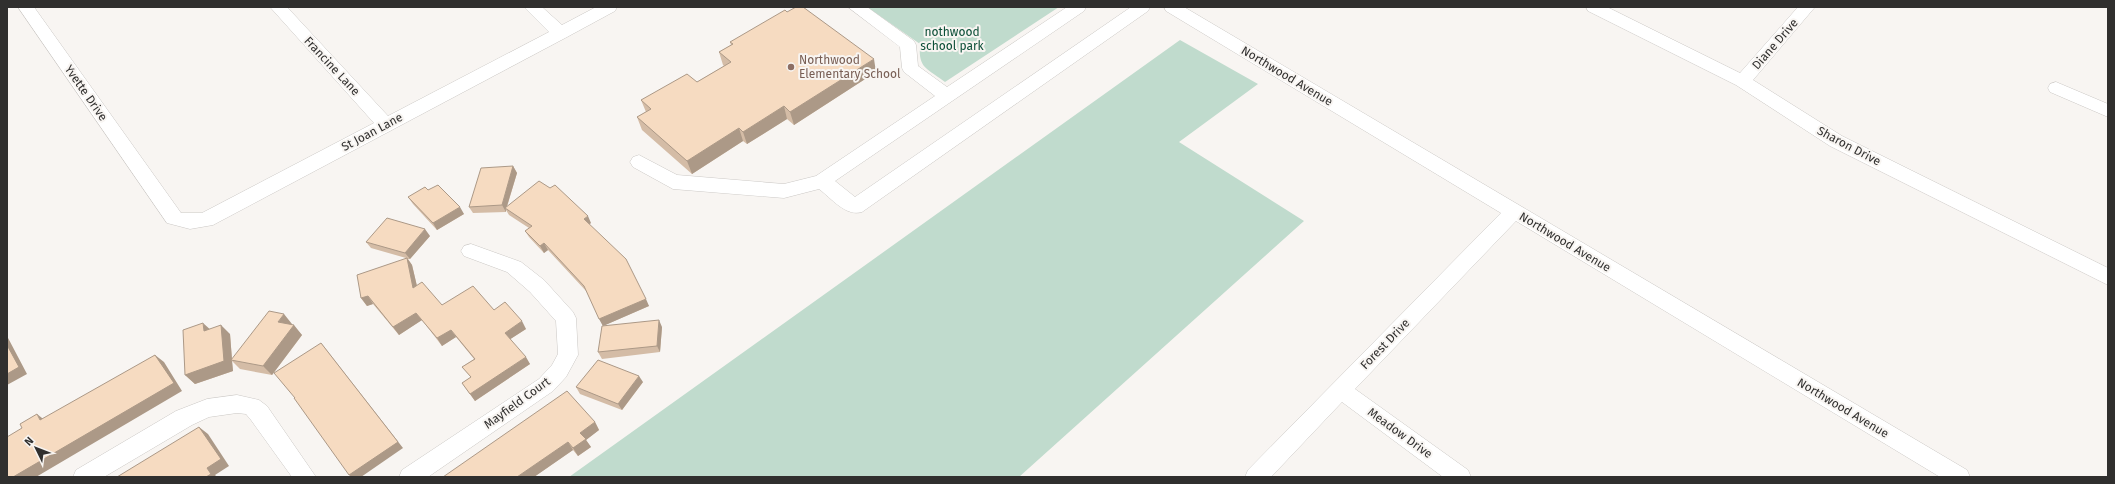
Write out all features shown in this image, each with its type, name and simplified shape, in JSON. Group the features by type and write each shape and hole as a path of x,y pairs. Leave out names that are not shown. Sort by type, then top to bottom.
{"street":[{"name":"Yvette Drive","path":"26,7 147,180"},
{"name":"Francine Lane","path":"278,7 386,125"},
{"path":"532,7 561,32"},
{"name":"St Joan Lane","path":"147,180 174,218 188,222 206,220 609,7"},
{"path":"856,7 908,45 910,68 947,96"},
{"path":"639,162 673,182 784,191 822,181 1078,7"},
{"path":"822,181 855,207 1142,7"},
{"name":"Northwood Avenue","path":"1172,7 1959,477"},
{"name":"Sharon Drive","path":"1594,7 1742,81 1806,124 1836,141 2108,278"},
{"name":"Diane Drive","path":"1742,81 1807,7"},
{"path":"2056,88 2108,111"},
{"name":"Forest Drive","path":"1256,477 1514,211"},
{"name":"Mayfield Court","path":"410,477 546,385 559,371 568,355 566,318 555,304 537,286 514,267 471,252"},
{"name":"Meadow Drive","path":"1341,390 1460,477"},
{"path":"84,477 184,418 207,408 237,404 252,406 259,413 305,477"}],"green space":[{"name":"nothwood school park","path":"867,7 1059,7 945,82 922,63 920,44"},
{"path":"1180,40 1258,84 1179,142 1304,221 1019,477 569,477"}],"building":[{"path":"796,7 803,7 874,59 790,112 784,106 743,132 739,128 687,161 637,117 651,109 641,100 687,74 697,82 731,62 719,52 733,44 730,42 785,10 787,12"},
{"path":"513,166 502,205 469,207 481,168"},
{"path":"539,181 550,188 555,185 588,216 584,219 626,259 646,299 599,319 584,286 544,243 540,246 525,231 532,226 505,208"},
{"path":"438,185 460,207 433,223 408,197 425,187 428,190"},
{"path":"387,218 425,229 405,253 366,242"},
{"path":"407,258 413,288 422,282 442,305 473,286 494,310 505,302 522,321 505,333 526,357 470,394 462,383 471,377 462,367 475,359 451,330 437,338 416,313 393,327 368,296 361,298 357,275"},
{"path":"269,311 284,314 278,322 294,325 263,366 231,360"},
{"path":"659,320 657,346 598,352 602,326"},
{"path":"203,323 204,331 221,325 224,361 185,375 183,330"},
{"path":"321,343 398,442 349,475 295,398 274,373"},
{"path":"7,345 19,367 7,374"},
{"path":"155,355 174,383 13,477 7,477 7,437 22,428 20,424 37,414 40,420"},
{"path":"598,360 639,376 618,404 576,387"},
{"path":"567,391 595,422 580,433 586,439 573,448 568,442 517,477 443,477"},
{"path":"199,427 221,459 207,468 211,474 206,477 117,477"}],"place":[{"name":"Northwood Elementary School","path":"791,67"}]}
